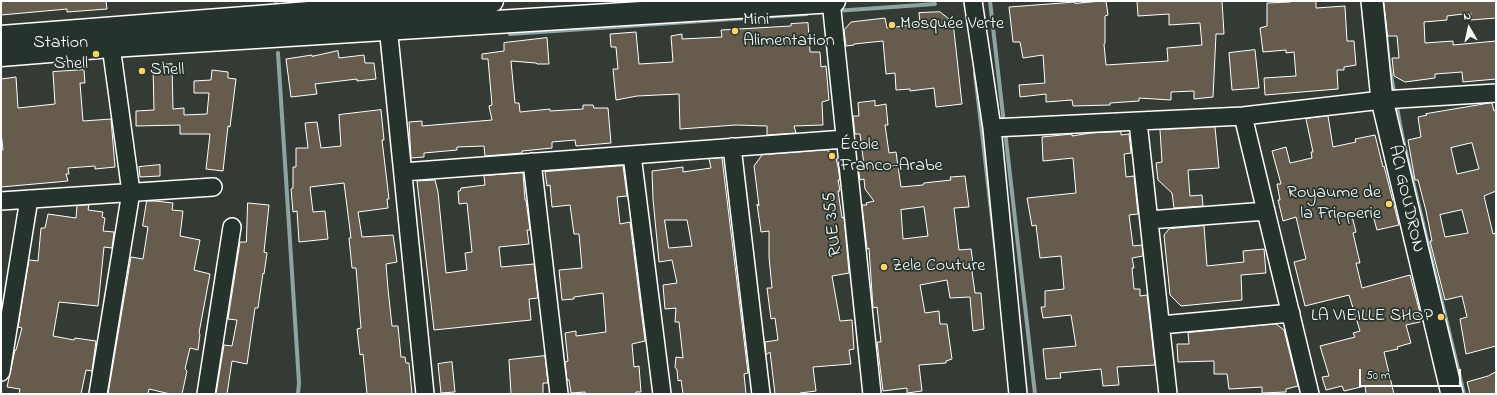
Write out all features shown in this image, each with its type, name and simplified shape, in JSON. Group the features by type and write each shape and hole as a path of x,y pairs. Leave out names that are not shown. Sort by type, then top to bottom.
{"main road":[{"path":"1,37 387,4 492,1"},
{"path":"1,55 112,46 834,1"}],"street":[{"name":"RUE 355","path":"831,1 872,394"},
{"path":"973,1 992,128 1018,394"},
{"name":"ACI GOUDRON","path":"1372,1 1382,100 1452,394"},
{"path":"387,4 388,30 425,394"},
{"path":"98,394 130,192 112,46"},
{"path":"992,128 1243,116 1382,100 1496,93"},
{"path":"1243,116 1310,394"},
{"path":"1138,122 1168,394"},
{"path":"403,172 845,139"},
{"path":"732,147 761,394"},
{"path":"632,155 662,394"},
{"path":"532,162 559,394"},
{"path":"1,201 214,187"},
{"path":"1,372 29,199"},
{"path":"1149,220 1266,211"},
{"path":"206,394 232,227"},
{"path":"1161,325 1291,313"}],"building":[{"path":"1,1 106,1 107,9 67,12 67,9 1,15"},
{"path":"1106,1 1108,15 1105,16 1104,44 1106,65 1168,61 1167,48 1202,45 1200,23 1169,25 1169,14 1138,16 1137,1 1222,1 1224,34 1216,34 1213,97 1194,99 1194,91 1171,92 1171,100 1139,98 1139,101 1110,103 1110,105 1073,106 1072,100 1046,102 1046,94 1020,97 1019,85 1045,83 1043,55 1023,58 1020,42 1013,42 1009,7"},
{"path":"1316,1 1316,8 1345,6 1347,41 1354,41 1356,65 1344,67 1344,70 1337,70 1338,89 1265,95 1264,78 1296,76 1294,52 1286,53 1286,50 1263,52 1260,28 1267,26 1267,3"},
{"path":"1384,1 1496,1 1496,18 1471,20 1471,13 1447,16 1447,20 1424,22 1425,43 1453,41 1453,45 1496,41 1496,79 1463,82 1462,72 1435,74 1435,78 1405,82 1394,76 1392,58 1399,58 1397,36 1388,36"},
{"path":"940,12 953,22 962,104 936,107 934,88 910,91 910,89 896,90 895,73 886,74 883,41 846,46 844,30 851,22 885,18 887,28 920,24 919,13"},
{"path":"808,23 810,52 820,52 821,67 826,66 829,100 822,102 823,125 794,126 796,133 767,135 767,126 736,125 680,129 679,94 637,96 616,100 613,69 618,69 616,47 611,47 610,34 636,32 639,64 673,62 671,36 682,34 682,39 722,37 721,30 791,26 791,24"},
{"path":"547,38 549,64 511,61 515,103 519,103 520,112 550,109 550,111 583,109 583,105 593,105 594,108 608,108 611,143 576,146 575,140 552,142 552,148 522,151 522,153 485,156 484,146 457,147 457,150 424,153 424,157 411,158 409,122 422,121 422,126 492,120 489,106 492,105 488,59 482,59 482,54 504,51 504,43"},
{"path":"1255,50 1259,88 1232,90 1229,53"},
{"path":"338,51 339,58 364,55 365,63 374,63 376,79 357,81 357,79 315,84 317,94 291,97 286,59"},
{"path":"172,64 173,109 184,108 184,115 207,114 209,93 194,93 194,81 211,80 212,70 228,72 228,78 236,79 230,127 228,126 223,171 206,169 210,134 180,134 180,125 136,126 136,111 154,110 153,66"},
{"path":"84,70 85,83 80,83 83,121 111,119 115,167 95,169 95,166 68,168 69,174 66,174 68,181 1,187 1,151 3,150 1,132 1,79 16,77 18,108 55,104 53,72"},
{"path":"875,101 875,106 886,104 888,125 885,125 889,153 896,152 901,187 923,185 924,183 951,180 950,177 965,176 969,207 954,208 959,250 971,249 973,263 971,264 975,293 981,293 984,329 973,331 970,297 950,298 947,280 920,285 925,313 939,311 940,324 947,324 952,359 946,361 946,363 919,365 922,391 907,393 907,388 883,391 877,342 881,342 877,307 873,308 869,248 867,249 862,205 867,205 866,203 874,201 865,189 864,179 860,180 858,166 864,165 860,134 855,134 853,116 859,116 858,103","holes":["924,207 928,236 903,239 901,210"]},
{"path":"1492,103 1494,111 1496,110 1496,191 1484,196 1493,234 1496,233 1496,346 1466,354 1460,319 1467,317 1462,296 1445,300 1430,241 1432,241 1426,211 1418,180 1415,180 1408,140 1421,137 1418,117 1427,115 1426,114","holes":["1472,143 1479,169 1457,174 1451,148","1462,210 1468,233 1445,237 1440,215"]},
{"path":"381,110 384,140 382,140 389,199 387,199 388,208 358,212 362,237 393,235 397,262 386,264 392,326 398,326 401,357 405,357 406,363 409,363 412,394 367,394 363,354 360,355 357,329 361,328 356,268 352,268 349,238 351,238 344,183 310,187 313,212 325,211 328,239 299,242 297,211 293,212 291,189 293,188 293,167 296,167 296,148 308,148 305,123 317,122 321,148 341,146 339,115"},
{"path":"1328,116 1333,147 1356,142 1355,139 1375,135 1399,225 1377,230 1372,212 1352,216 1356,232 1353,233 1360,263 1356,263 1362,288 1410,275 1420,313 1420,322 1406,325 1411,343 1397,347 1398,349 1384,352 1394,394 1366,394 1365,386 1344,391 1342,386 1326,390 1322,377 1329,376 1320,346 1355,337 1353,333 1360,331 1349,295 1305,306 1294,262 1306,259 1296,217 1283,221 1278,200 1280,200 1277,184 1281,184 1272,151 1286,147 1290,163 1312,158 1311,152 1313,152 1306,119"},
{"path":"1215,127 1219,168 1188,170 1190,196 1202,195 1203,206 1174,208 1172,193 1158,180 1156,163 1162,162 1160,130"},
{"path":"1121,132 1121,135 1129,134 1131,153 1124,154 1126,177 1134,176 1138,214 1129,215 1133,246 1142,245 1143,256 1132,258 1134,268 1132,268 1134,289 1140,289 1140,296 1147,295 1155,365 1117,367 1119,385 1103,386 1101,369 1060,373 1061,378 1046,379 1043,349 1076,346 1071,315 1043,318 1041,307 1045,307 1045,291 1064,289 1061,256 1040,258 1036,225 1032,226 1027,198 1076,193 1073,158 1043,161 1042,137"},
{"path":"827,150 836,158 840,180 838,180 840,191 838,191 842,218 844,217 849,273 832,276 840,321 852,320 854,349 849,350 851,364 813,367 816,391 800,394 775,394 770,352 766,355 765,342 778,340 775,318 771,319 767,288 772,288 769,257 769,231 761,232 754,166 762,155"},
{"path":"722,158 748,373 744,374 746,394 683,394 681,380 678,381 677,370 675,367 676,357 683,358 679,322 675,322 676,308 665,309 663,285 677,283 672,260 659,262 652,171 683,167 683,172 711,168 709,159","holes":["665,220 687,220 692,246 669,248"]},
{"path":"160,165 160,176 140,177 139,167"},
{"path":"623,166 627,196 617,197 620,224 630,222 645,341 632,344 634,367 639,366 641,392 636,392 636,394 586,394 585,392 571,393 569,380 567,380 565,362 568,361 565,333 576,331 576,336 606,332 603,293 562,300 559,270 582,268 579,234 574,234 570,205 552,207 550,185 547,186 545,172"},
{"path":"523,173 525,200 530,230 527,230 529,244 499,247 501,267 534,264 538,298 529,299 531,320 434,330 417,181 435,180 438,192 446,273 467,270 465,253 472,252 467,203 459,204 458,191 460,191 461,188 485,185 484,176"},
{"path":"147,201 173,203 172,210 183,211 180,236 200,240 194,270 210,274 199,333 198,350 190,348 185,369 187,371 182,394 170,394 149,389 148,394 108,394 131,257 143,259 148,227 143,226"},
{"path":"248,203 269,205 264,252 267,253 264,274 263,273 258,308 255,308 247,364 232,361 227,394 216,394 224,345 232,346 237,320 228,319 240,242 246,242"},
{"path":"89,205 88,210 103,212 102,217 105,218 103,231 114,232 112,248 104,247 98,306 59,302 53,336 74,340 75,338 96,341 92,371 86,370 81,394 19,394 20,389 7,387 15,350 22,328 18,327 29,260 38,261 41,228 45,228 48,214 76,218 77,206"},
{"path":"1204,226 1207,266 1244,262 1243,251 1264,249 1266,273 1241,275 1242,300 1181,306 1170,295 1164,235 1169,229"},
{"path":"1276,324 1284,330 1298,386 1286,389 1286,392 1262,393 1262,387 1229,389 1227,374 1214,374 1214,361 1178,362 1177,344 1189,344 1188,333"},
{"path":"545,356 548,383 543,383 543,394 511,394 509,360"},
{"path":"452,362 455,392 441,393 438,364"},
{"path":"1496,372 1496,394 1470,394 1467,382"}],"waterway":[{"path":"990,1 1004,124"},
{"path":"1383,1 1389,65 1395,96"},
{"path":"835,11 935,4"},
{"path":"510,34 807,14"},
{"path":"278,53 299,383 298,394"},
{"path":"975,73 997,261"},
{"path":"1396,102 1403,140 1464,394"},
{"path":"1005,131 1035,394"}],"place":[{"name":"Mosquée Verte","path":"892,25"},
{"name":"Mini Alimentation","path":"735,31"},
{"name":"Station Shell","path":"96,54"},
{"name":"Shell","path":"142,71"},
{"name":"École Franco-Arabe","path":"832,156"},
{"name":"Royaume de la Fripperie","path":"1389,204"},
{"name":"Zele Couture","path":"884,267"},
{"name":"LA VIEILLE SHOP","path":"1441,317"}]}
